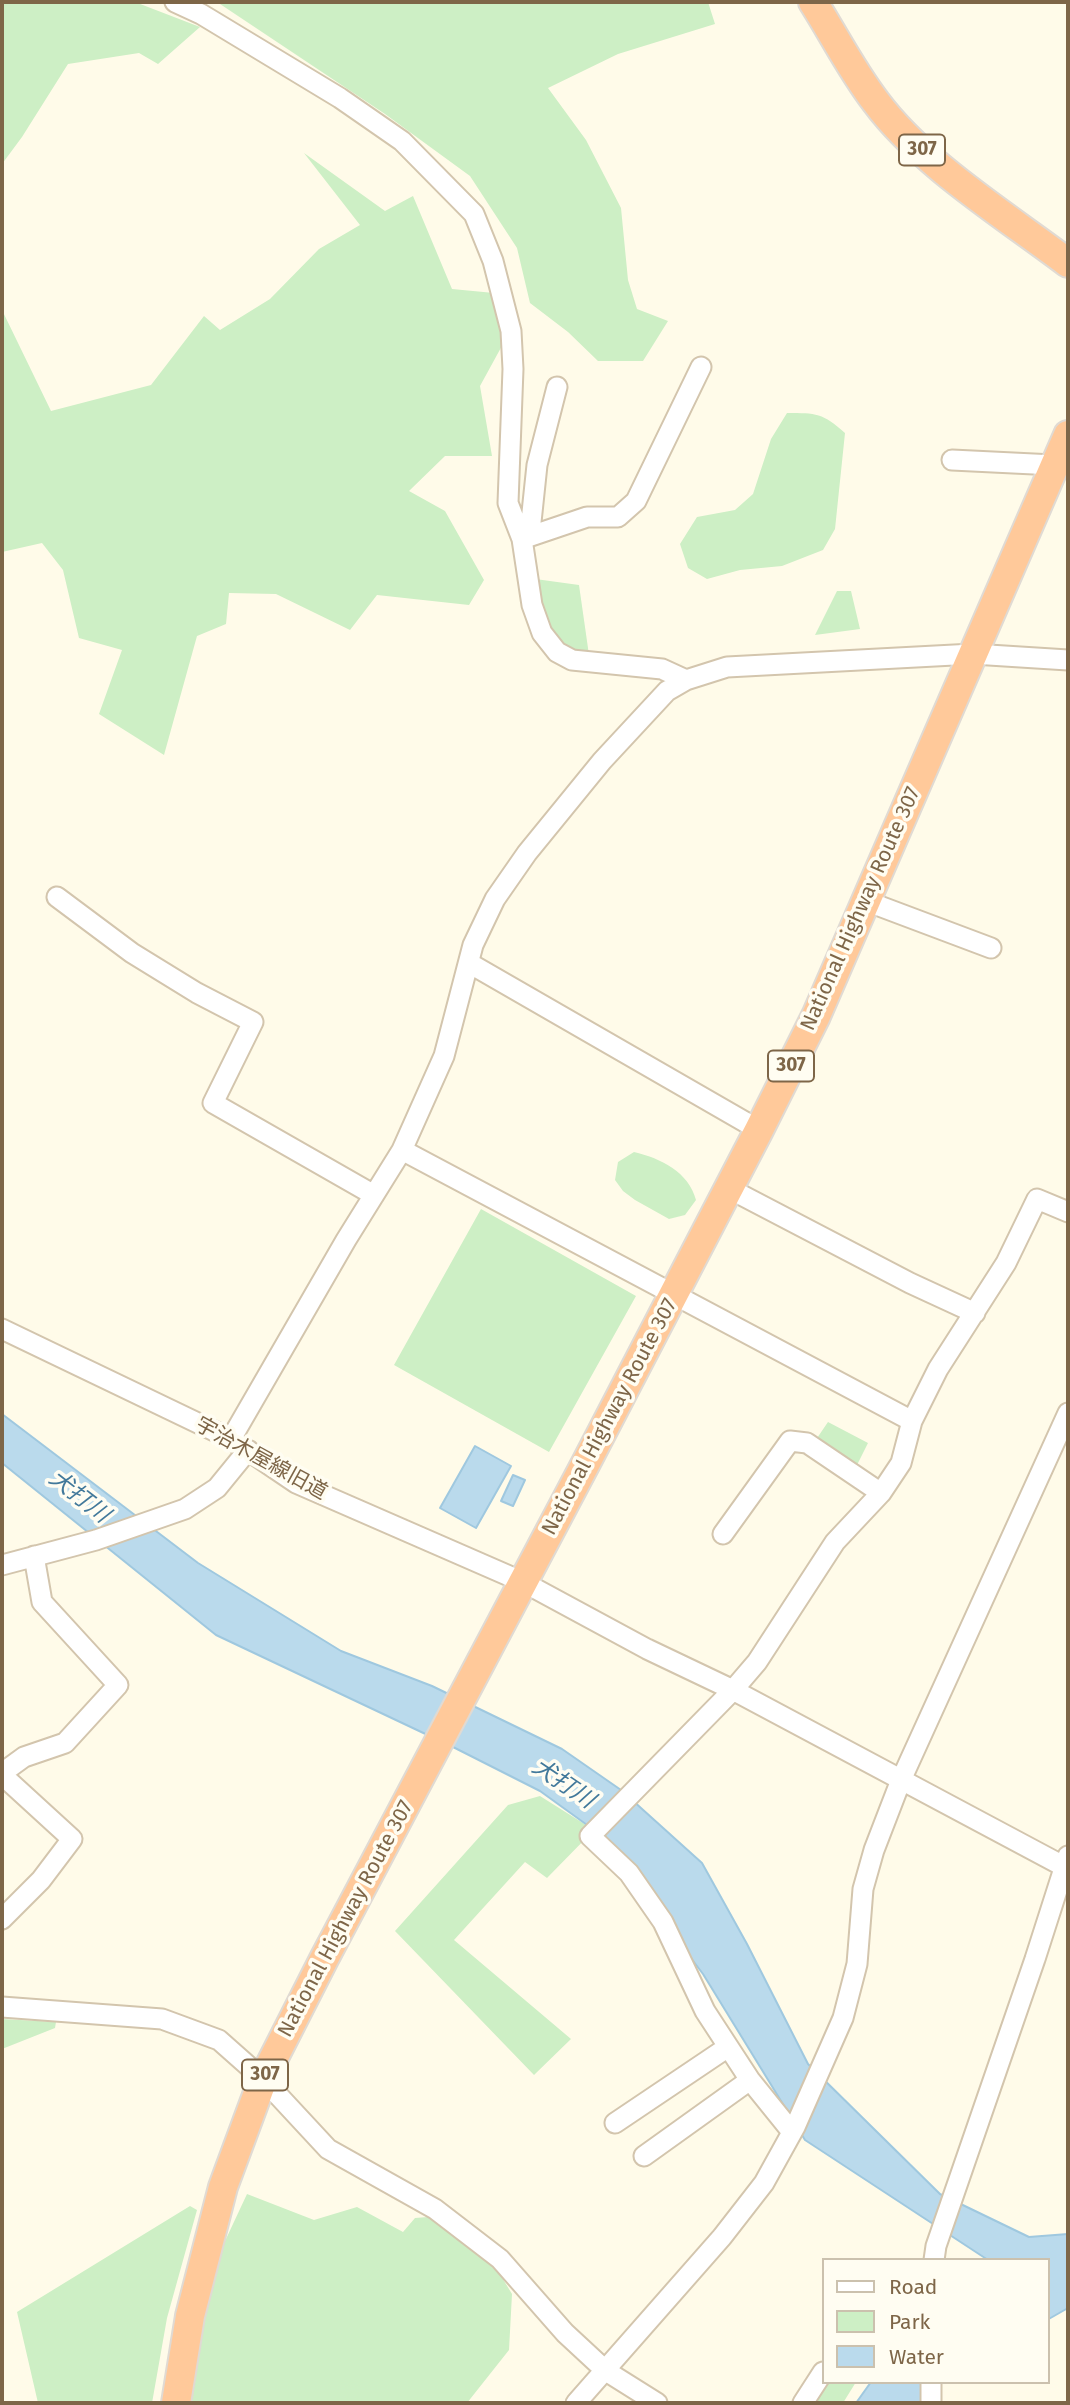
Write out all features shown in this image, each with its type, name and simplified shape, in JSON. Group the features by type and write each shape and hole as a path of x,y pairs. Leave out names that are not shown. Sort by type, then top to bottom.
{"highway":[{"name":"307","path":"813,2 876,103 905,135 955,178 1068,263"},
{"name":"National Highway Route 307","path":"176,2403 190,2316 223,2187 263,2079 816,1016 1068,435"}],"street":[{"path":"175,2 201,14 340,98 402,141 474,214 494,261 511,331 513,369 508,503 522,539 532,605 542,633 557,652 572,660 662,668 685,680"},
{"path":"522,539 587,517 618,517 636,501 701,367"},
{"path":"522,539 531,522 537,465 556,387"},
{"path":"953,460 1054,465"},
{"path":"231,1439 402,1150 444,1056 473,945 495,899 527,853 602,761 667,691 685,680 727,667 973,654 1068,660"},
{"path":"57,897 132,953 197,993 253,1021 213,1103 374,1195"},
{"path":"866,901 991,948"},
{"path":"469,963 759,1130"},
{"path":"402,1150 912,1421"},
{"path":"728,1188 909,1283 975,1313"},
{"path":"793,2129 750,2080 705,2011 663,1922 629,1872 590,1836 757,1662 835,1542 881,1493 901,1463 912,1421 938,1369 1006,1263 1037,1199 1068,1212"},
{"name":"宇治木屋線旧道","path":"2,1329 231,1439 296,1483 523,1582 901,1780 1067,1860"},
{"path":"576,2403 722,2237 764,2183 793,2129 842,2018 857,1964 863,1889 874,1850 901,1780 1068,1413"},
{"path":"723,1534 790,1441 807,1443 881,1493"},
{"path":"2,1565 96,1540 185,1509 217,1488 248,1450"},
{"path":"2,1919 41,1880 72,1839 2,1774 24,1756 65,1743 118,1685 42,1602 34,1556"},
{"path":"935,2253 1067,1860"},
{"path":"2,2007 162,2020 219,2040 263,2079 328,2149 435,2209 500,2259 565,2333 606,2371 657,2403"},
{"path":"615,2123 728,2047"},
{"path":"645,2156 750,2080"},
{"path":"803,2403 822,2374"},
{"path":"931,2384 931,2403"}],"green space":[{"path":"2,2 135,2 200,27 158,64 139,53 68,64 2,164"},
{"path":"217,2 708,2 715,24 618,54 548,88 586,140 621,208 628,280 637,309 668,321 643,361 598,361 568,332 530,303 517,248 470,176 385,114"},
{"path":"304,153 385,211 413,196 452,289 494,293 503,344 480,386 492,456 445,456 409,491 445,511 484,580 469,605 377,595 350,630 276,594 229,593 226,624 197,636 164,755 99,714 122,650 79,638 63,570 42,543 2,552 2,310 51,411 151,385 204,316 220,330 270,299 319,249 360,225"},
{"path":"787,413 819,416 831,421 845,433 835,529 823,550 782,566 740,570 707,579 688,568 680,544 697,517 735,510 753,494 771,439"},
{"path":"528,578 579,585 590,662 557,652"},
{"path":"837,591 851,591 860,629 815,635"},
{"path":"634,1152 663,1162 687,1182 696,1200 685,1215 669,1219 623,1191 615,1180 618,1162"},
{"path":"481,1209 636,1296 549,1452 394,1365"},
{"path":"828,1422 868,1443 854,1471 813,1444"},
{"path":"540,1796 594,1830 547,1878 525,1862 454,1940 571,2039 534,2075 395,1931 508,1805"},
{"path":"2,2019 56,2022 55,2028 2,2049"},
{"path":"247,2194 314,2220 357,2207 403,2232 415,2218 428,2217 495,2266 512,2294 509,2350 467,2403 176,2403 190,2316"},
{"path":"190,2206 197,2210 167,2318 152,2403 38,2403 17,2312"},
{"path":"822,2383 855,2384 843,2403 803,2403"}],"water":[{"name":"犬打川","path":"2,1414 198,1563 341,1651 432,1686 562,1749 621,1790 702,1863 808,2064 940,2194 1029,2237 1068,2234 1068,2308 1049,2319 1049,2258 985,2258 805,2140 703,1974 594,1830 540,1791 216,1635 2,1463"},
{"path":"475,1446 511,1466 476,1528 440,1508"},
{"path":"513,1475 525,1480 513,1506 501,1501"},
{"path":"870,2384 939,2384 925,2403 856,2403"}]}
